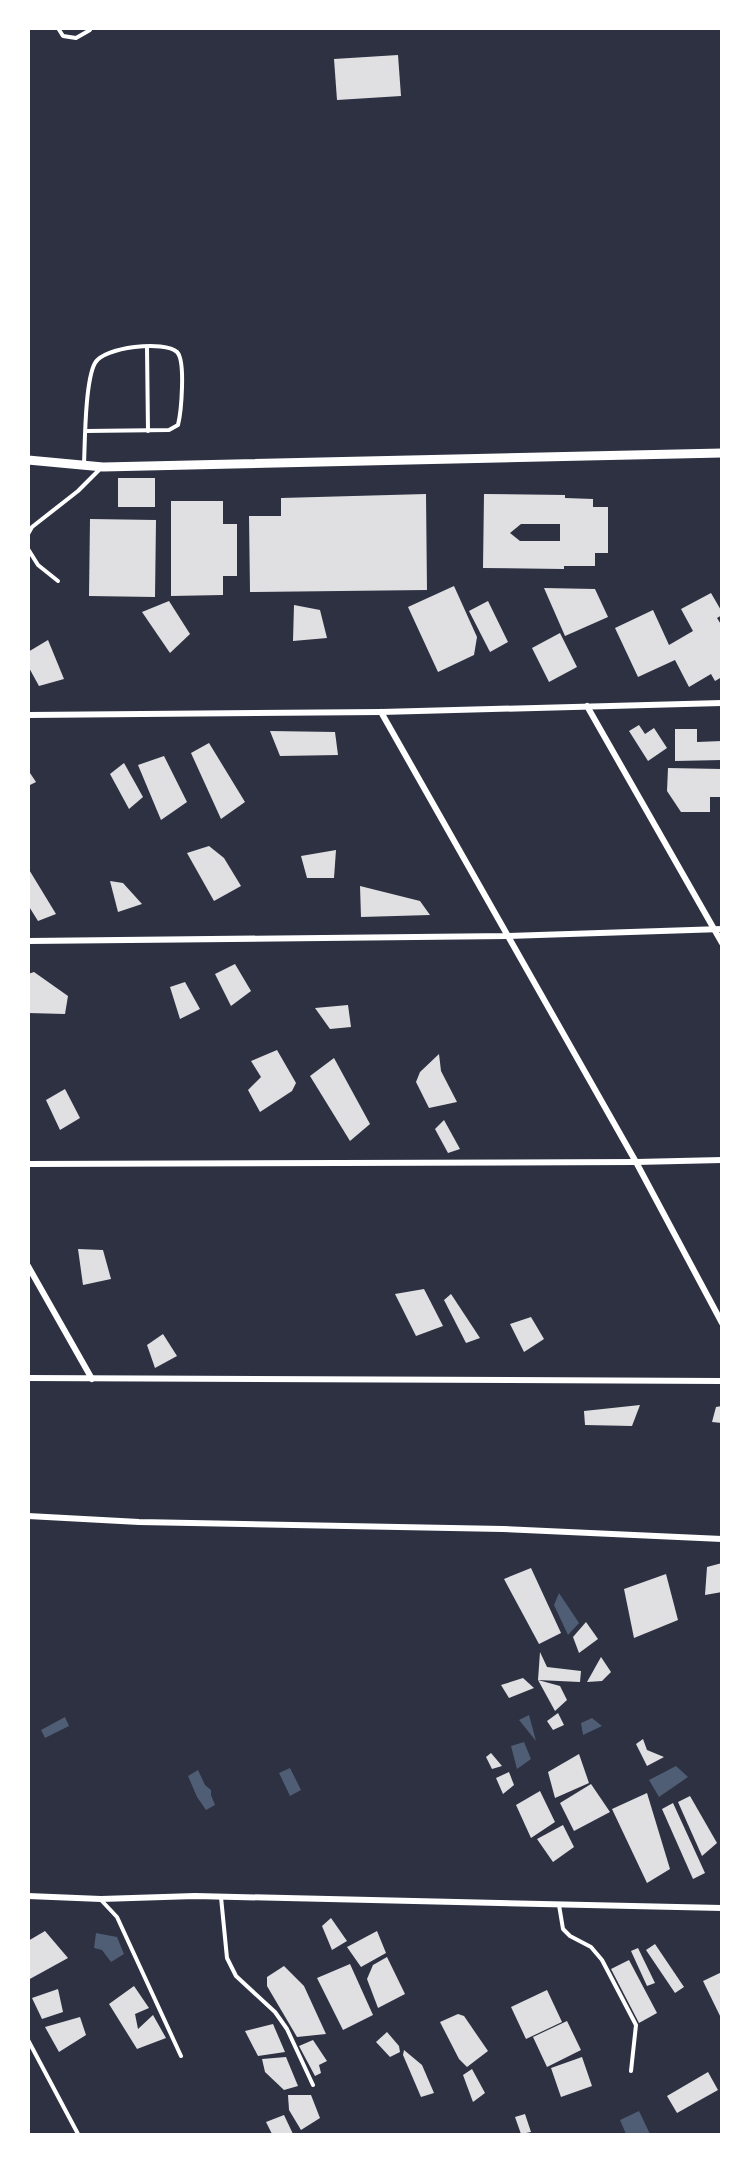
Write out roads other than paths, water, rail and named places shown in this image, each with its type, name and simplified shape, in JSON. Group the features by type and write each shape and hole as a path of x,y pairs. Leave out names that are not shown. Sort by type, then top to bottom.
{"main road":[{"path":"28,459 103,467 722,453"}],"street":[{"path":"28,715 381,712 722,703"},
{"path":"587,706 718,929 722,943"},
{"path":"381,712 636,1162 722,1323"},
{"path":"28,941 508,936 718,929"},
{"path":"28,1164 722,1160"},
{"path":"28,1266 92,1379"},
{"path":"28,1378 722,1381"},
{"path":"28,1516 139,1522 503,1529 722,1539"},
{"path":"28,1896 101,1899 220,1896 722,1908"}],"lane":[{"path":"58,28 63,36 76,38 90,30"},
{"path":"147,347 148,431"},
{"path":"84,465 86,431 91,377 95,362 105,353 116,349 171,348 177,353 181,359 178,425 169,430 86,431"},
{"path":"28,534 32,527 78,491 103,467"},
{"path":"28,549 38,565 58,581"},
{"path":"220,1896 227,1958 236,1977 275,2012 287,2029 313,2085"},
{"path":"101,1899 117,1917 181,2056"},
{"path":"559,1904 563,1929 570,1936 591,1947 602,1960 636,2025 631,2071"},
{"path":"28,2040 78,2134"}],"water":[{"path":"559,1593 579,1623 568,1635 554,1605"},
{"path":"529,1715 536,1741 519,1720"},
{"path":"65,1717 69,1726 45,1738 41,1730"},
{"path":"592,1718 602,1726 583,1735 581,1723"},
{"path":"524,1742 531,1759 517,1769 511,1746"},
{"path":"676,1766 688,1777 659,1797 649,1780"},
{"path":"290,1768 301,1790 290,1796 279,1773"},
{"path":"198,1770 205,1785 211,1790 215,1805 206,1810 197,1797 188,1776"},
{"path":"96,1933 117,1937 124,1954 111,1962 102,1950 94,1948"},
{"path":"639,2111 650,2134 626,2134 620,2120"}]}
